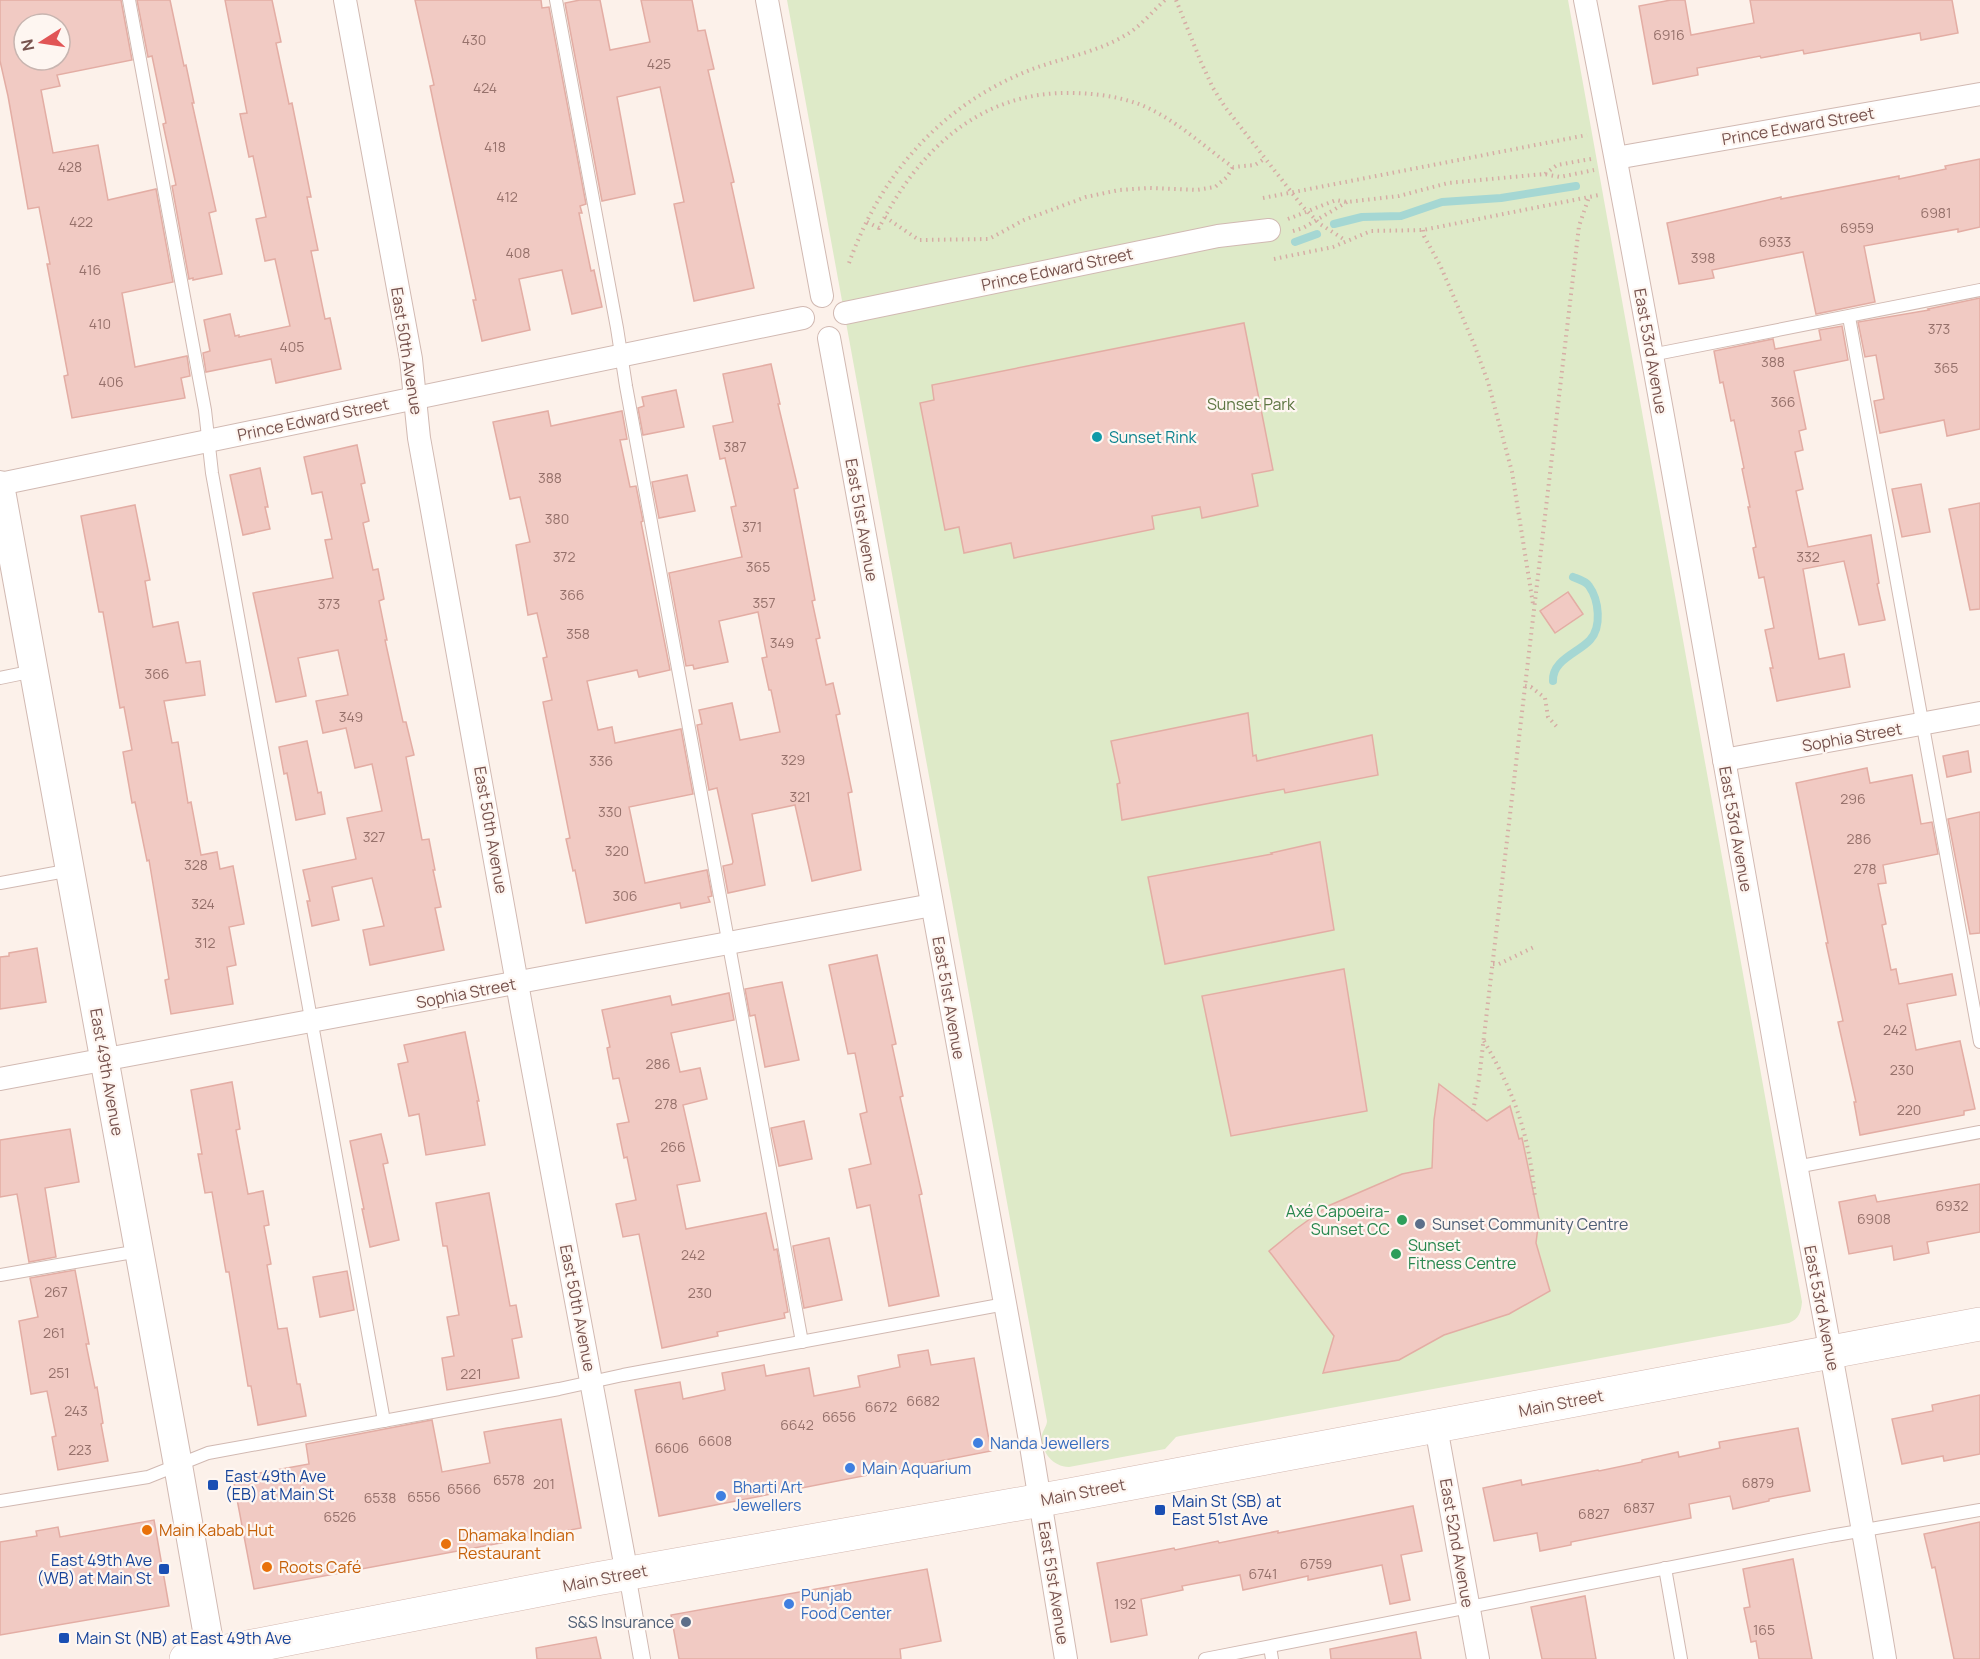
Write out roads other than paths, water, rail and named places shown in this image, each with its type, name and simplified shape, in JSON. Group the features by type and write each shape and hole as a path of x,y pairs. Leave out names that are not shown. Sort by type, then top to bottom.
{"main road":[{"name":"Main Street","path":"203,1657 627,1574 1040,1501 1980,1324"}],"street":[{"name":"East 50th Avenue","path":"345,0 411,359 419,438 642,1659"},
{"path":"767,0 822,296"},
{"name":"East 53rd Avenue","path":"1585,0 1606,161 1651,355 1885,1659"},
{"name":"Prince Edward Street","path":"1606,161 1980,94"},
{"name":"Prince Edward Street","path":"845,313 1218,236 1279,228"},
{"path":"822,296 834,298 843,307 845,313 844,326 840,332 829,338 821,338 809,332 803,318 810,301 822,296"},
{"name":"Prince Edward Street","path":"0,484 803,318"},
{"name":"East 51st Avenue","path":"829,338 1005,1305 1066,1659"},
{"name":"East 49th Avenue","path":"0,484 178,1465 203,1657"},
{"name":"Sophia Street","path":"1724,760 1980,713"},
{"name":"Sophia Street","path":"0,1079 932,904"},
{"name":"East 52nd Avenue","path":"1436,1427 1478,1659"}],"lane":[{"path":"129,0 205,410 212,473 384,1421"},
{"path":"556,0 727,943 802,1342"},
{"path":"1651,355 1980,290"},
{"path":"1850,317 1980,1042"},
{"path":"0,678 34,671"},
{"path":"0,883 71,870"},
{"path":"1796,1167 1980,1132"},
{"path":"0,1275 139,1251"},
{"path":"0,1501 148,1477 208,1453 1005,1305"},
{"path":"1204,1659 1271,1653 1469,1606 1863,1530 1980,1510"},
{"path":"1665,1568 1681,1659"}],"waterway":[{"path":"1334,224 1362,217 1401,216 1442,202 1501,198 1576,186"},
{"path":"1295,242 1317,234"},
{"path":"1553,681 1561,662 1585,645 1594,635 1598,621 1597,606 1589,586 1573,577"}],"place":[{"name":"Sunset Rink","path":"1097,437"},
{"name":"Axé Capoeira- Sunset CC","path":"1402,1220"},
{"name":"Sunset Community Centre","path":"1420,1224"},
{"name":"Sunset Fitness Centre","path":"1396,1254"},
{"name":"Nanda Jewellers","path":"978,1443"},
{"name":"Main Aquarium","path":"850,1468"},
{"name":"East 49th Ave (EB) at Main St","path":"213,1485"},
{"name":"Bharti Art Jewellers","path":"721,1496"},
{"name":"Main St (SB) at East 51st Ave","path":"1160,1510"},
{"name":"Main Kabab Hut","path":"147,1530"},
{"name":"Dhamaka Indian Restaurant","path":"446,1544"},
{"name":"Roots Café","path":"267,1567"},
{"name":"East 49th Ave (WB) at Main St","path":"164,1569"},
{"name":"Punjab Food Center","path":"789,1604"},
{"name":"S&S Insurance","path":"686,1622"},
{"name":"Main St (NB) at East 49th Ave","path":"64,1638"}],"park label":[{"name":"Sunset Park","path":"1251,404"}]}
